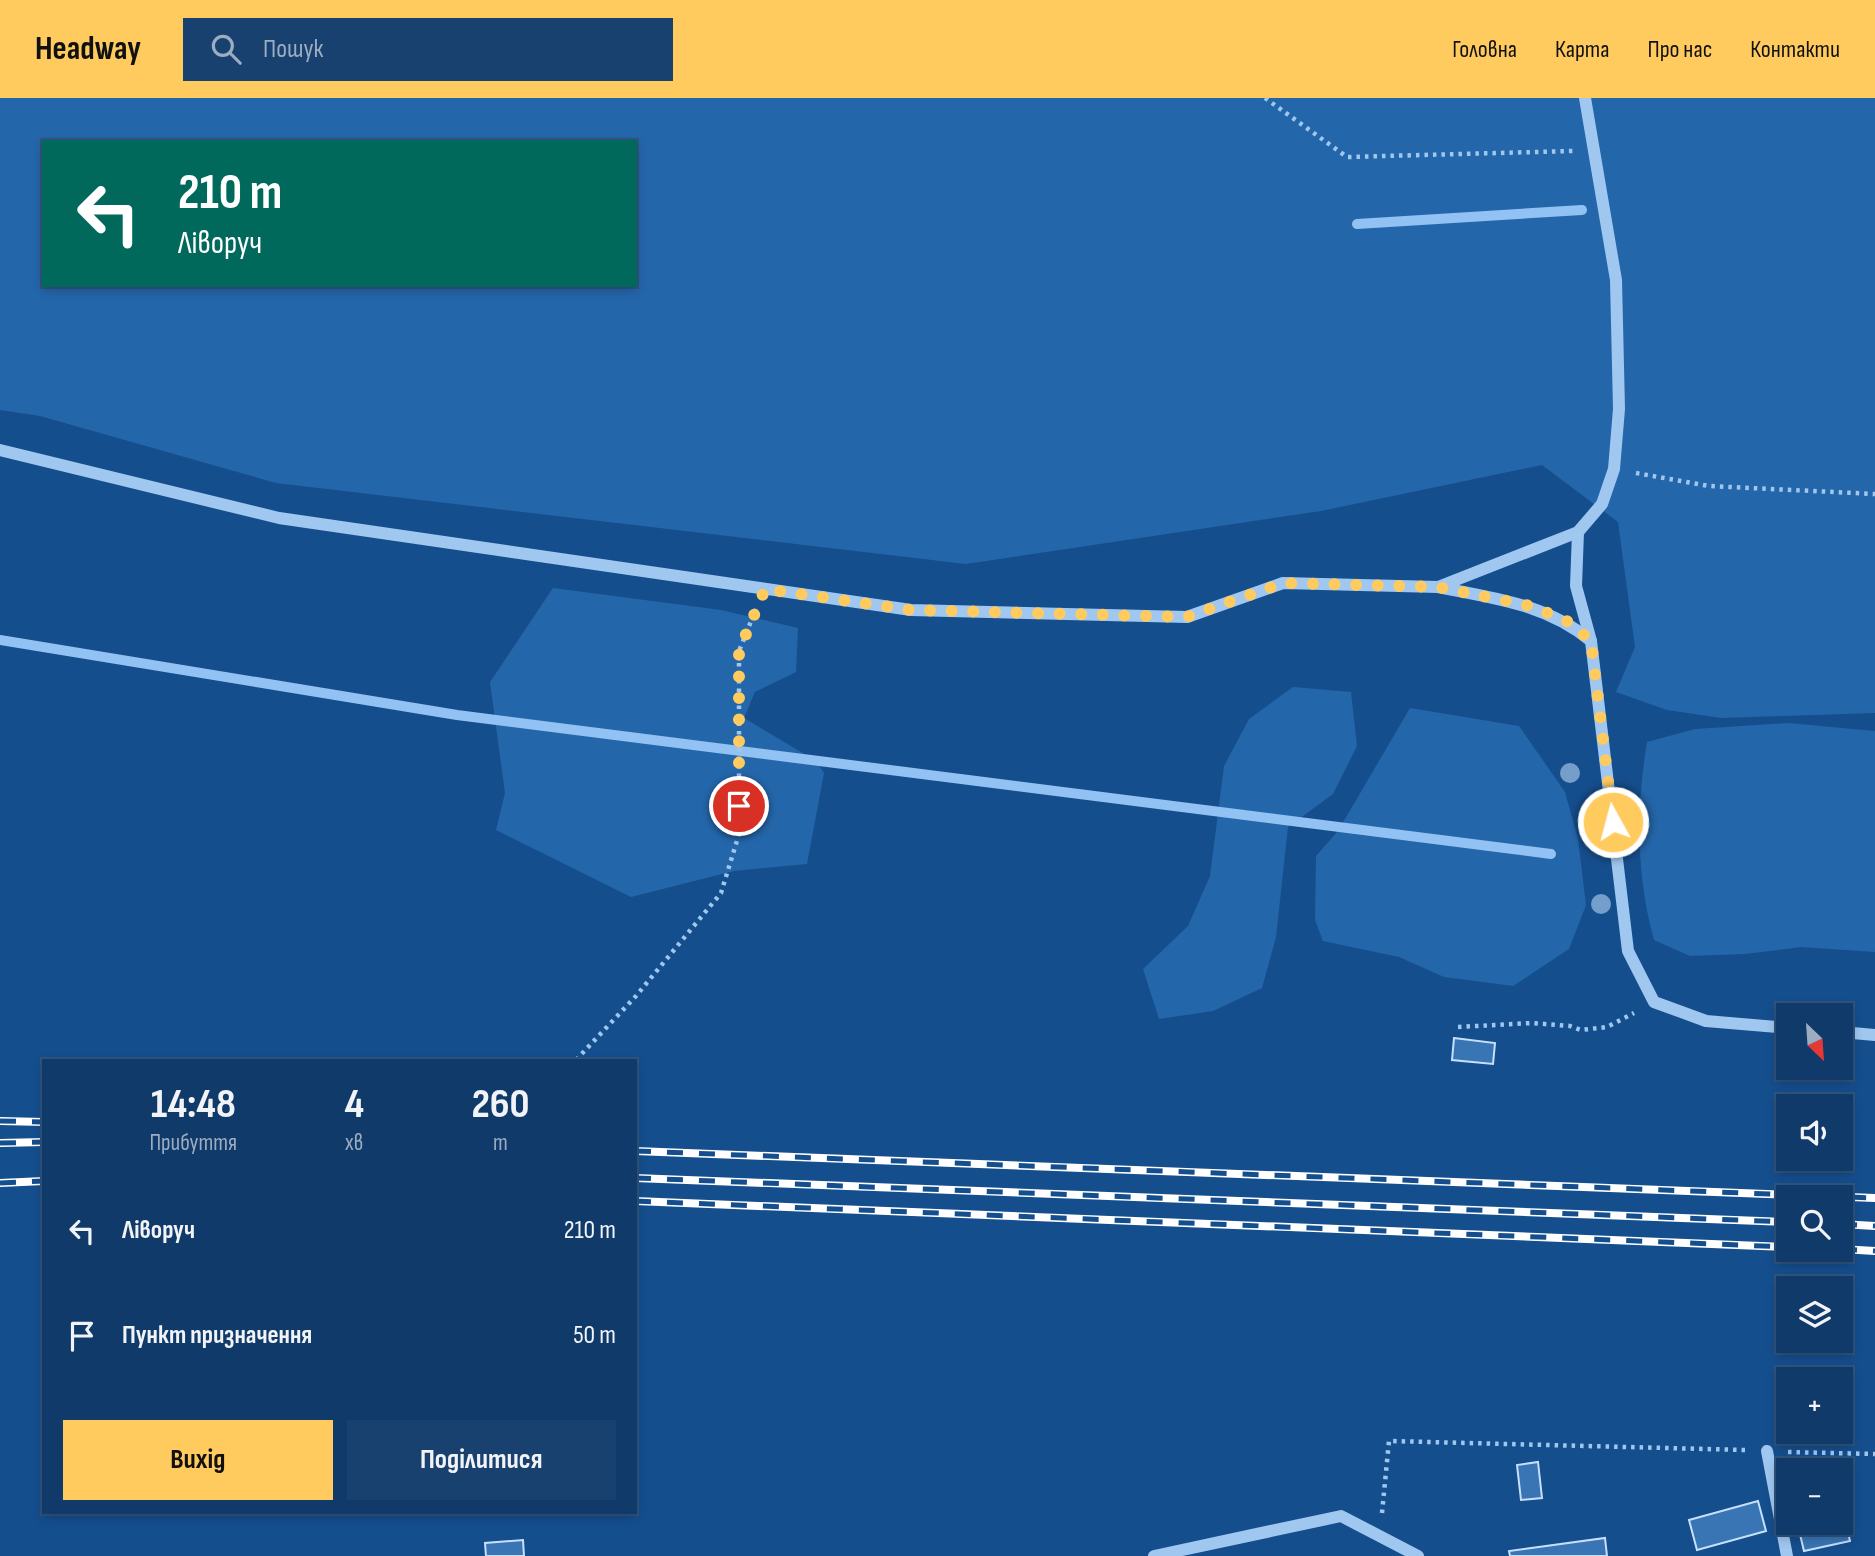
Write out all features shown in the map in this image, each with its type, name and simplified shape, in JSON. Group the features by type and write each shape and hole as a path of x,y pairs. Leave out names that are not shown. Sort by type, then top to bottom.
{"street":[{"path":"1438,587 1578,532 1602,504 1614,469 1619,409 1616,281 1585,98"},
{"path":"0,450 279,518 911,610 1187,617 1283,583 1438,587 1531,606 1569,622 1591,641"},
{"path":"1578,532 1576,586 1591,641 1628,951 1654,1002 1706,1021 1776,1027"},
{"path":"1853,1033 1875,1035"},
{"path":"1767,1451 1787,1556"},
{"path":"1154,1556 1341,1516 1418,1556"}],"path":[{"path":"1265,98 1347,157 1595,150"},
{"path":"1614,469 1709,486 1875,494"},
{"path":"577,1059 636,996 721,893 739,834 739,651 765,589"},
{"path":"1458,1027 1532,1023 1570,1026 1581,1030 1607,1027 1654,1002"},
{"path":"1380,1536 1389,1441 1875,1454"}],"shaded area":[{"path":"0,98 1875,98 1875,713 1721,718 1667,710 1616,692 1635,647 1618,522 1542,465 1321,511 966,564 276,483 40,416 0,410"},
{"path":"553,588 721,610 798,628 796,672 755,692 744,718 816,761 824,773 807,864 734,871 631,897 496,830 505,793 490,682"},
{"path":"1293,687 1351,692 1357,746 1333,794 1288,827 1276,937 1262,988 1213,1011 1159,1019 1143,969 1188,926 1210,876 1224,766 1249,719"},
{"path":"1410,708 1519,726 1565,792 1578,839 1586,905 1569,949 1513,986 1444,977 1399,957 1323,941 1315,920 1316,856 1338,831"},
{"path":"1788,723 1875,731 1875,952 1801,947 1745,954 1690,956 1654,940 1644,891 1640,841 1641,792 1647,742 1695,729"}],"building":[{"path":"1454,1038 1495,1043 1493,1064 1452,1060"},
{"path":"1538,1462 1542,1498 1521,1500 1517,1465"},
{"path":"1758,1501 1766,1531 1697,1550 1689,1520"},
{"path":"1800,1535 1849,1535 1850,1541 1804,1551"},
{"path":"1605,1538 1607,1556 1510,1556 1509,1551"},
{"path":"523,1540 524,1556 486,1556 485,1543"}],"waterway":[{"path":"1357,224 1582,210"},
{"path":"0,640 457,715 1551,854"}],"railway":[{"path":"0,1121 42,1122"},
{"path":"0,1143 42,1142"},
{"path":"637,1151 1875,1198"},
{"path":"637,1178 1776,1222"},
{"path":"0,1183 42,1181"},
{"path":"637,1201 1776,1247"},
{"path":"1853,1225 1875,1226"},
{"path":"1853,1250 1875,1251"}],"route":[{"path":"739,806 739,651 765,589 911,610 1187,617 1283,583 1438,587 1531,606 1569,622 1591,641 1613,822"}]}
